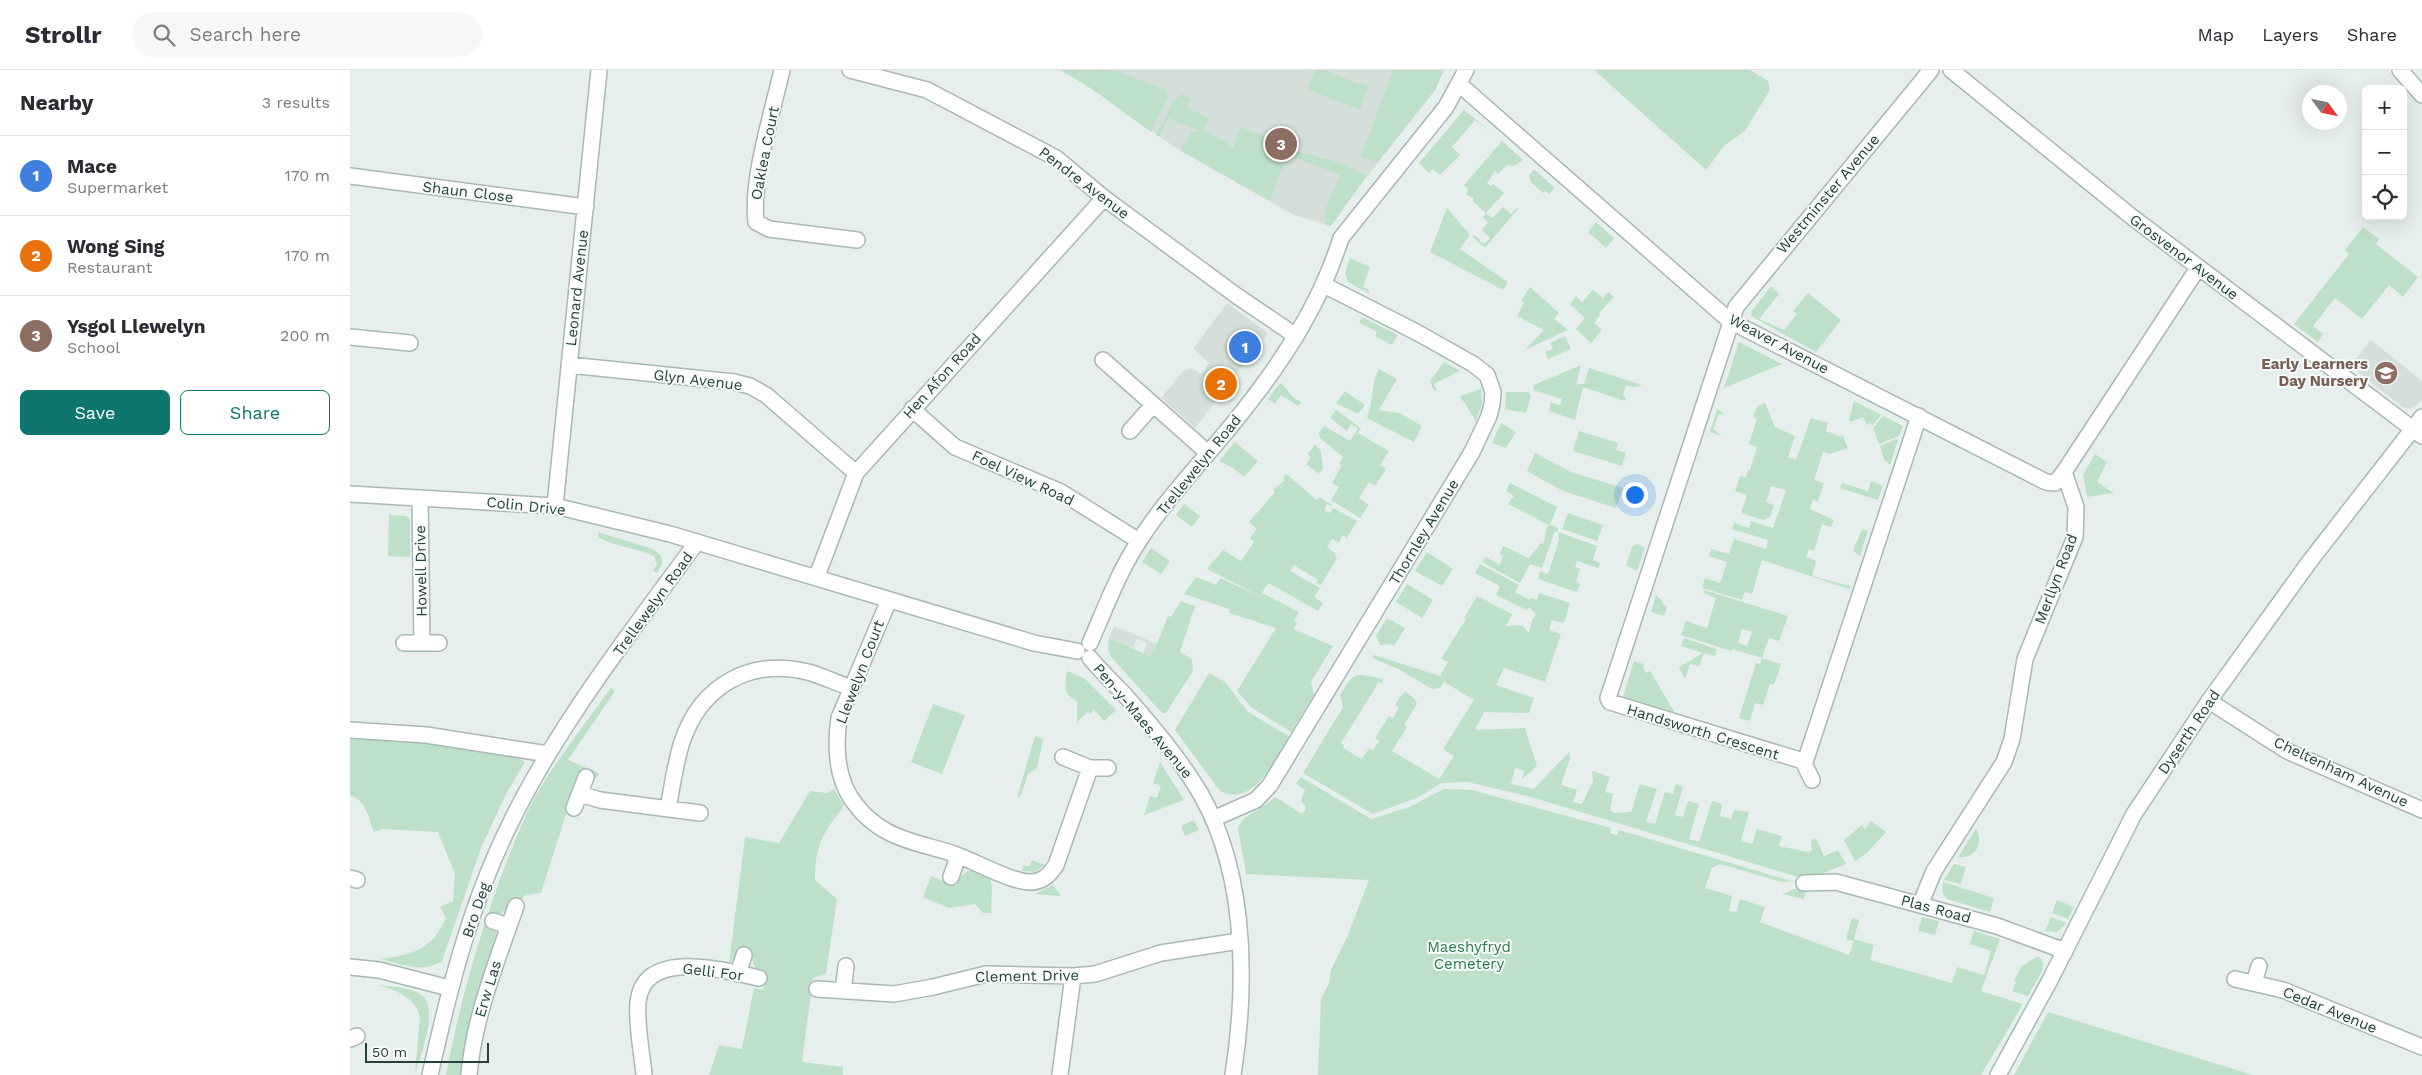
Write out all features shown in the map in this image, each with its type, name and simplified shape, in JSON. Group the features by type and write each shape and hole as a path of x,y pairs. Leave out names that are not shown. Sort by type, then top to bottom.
{"street":[{"name":"Leonard Avenue","path":"555,506 599,70"},
{"name":"Oaklea Court","path":"782,70 756,186 754,207 756,222 769,229 857,240"},
{"name":"Pendre Avenue","path":"850,70 927,90 1056,158 1104,198 1237,296 1296,336"},
{"name":"Trellewelyn Road","path":"548,754 697,542 816,576 1034,643 1086,651 1120,574 1139,541 1243,411 1296,336 1324,285 1341,238 1446,107 1466,70"},
{"name":"Westminster Avenue","path":"1730,321 1744,294 1931,70"},
{"name":"Grosvenor Avenue","path":"1951,70 2132,217 2417,432"},
{"path":"2400,70 2422,95"},
{"name":"Weaver Avenue","path":"1459,84 1730,321 1920,416 2046,482 2054,483 2064,472"},
{"name":"Shaun Close","path":"350,176 586,207"},
{"name":"Hen Afon Road","path":"816,576 856,472 1104,198"},
{"path":"2064,472 2198,268"},
{"name":"Thornley Avenue","path":"1213,819 1256,800 1270,785 1472,452 1489,416 1492,404 1493,392 1490,381 1481,369 1418,332 1324,285"},
{"name":"Handsworth Crescent","path":"1730,321 1608,698 1614,704 1803,761"},
{"path":"350,337 410,343"},
{"path":"1103,360 1208,453"},
{"name":"Glyn Avenue","path":"569,365 734,382 750,386 766,395 856,472"},
{"path":"1130,432 1153,405"},
{"name":"Foel View Road","path":"912,409 955,447 1060,492 1139,541"},
{"path":"1812,780 1803,761 1920,416"},
{"name":"Dyserth Road","path":"1998,1075 2134,814 2209,701 2310,561 2417,432 2422,417"},
{"name":"Merllyn Road","path":"1920,905 1934,871 2004,762 2012,740 2025,659 2075,537 2076,507 2064,472"},
{"name":"Colin Drive","path":"350,494 555,506 697,542"},
{"name":"Howell Drive","path":"420,498 422,643"},
{"name":"Llewelyn Court","path":"889,600 839,718 836,738 838,760 844,782 854,804 871,822 890,833 958,856 1021,881 1033,882 1043,879 1050,874 1056,865 1090,768"},
{"path":"404,643 439,643"},
{"name":"Pen-y-Maes Avenue","path":"1086,651 1169,748 1204,799 1228,860 1237,906 1239,940 1238,1030 1233,1075"},
{"path":"668,809 682,740 692,719 706,700 722,685 742,673 763,669 786,669 808,672 851,688"},
{"name":"Cheltenham Avenue","path":"2209,701 2287,751 2422,810"},
{"path":"350,730 426,735 548,754"},
{"name":"Bro Deg","path":"430,1075 450,988 489,872 508,827 548,754"},
{"path":"1063,757 1090,768 1108,768"},
{"path":"574,808 586,778"},
{"path":"580,794 600,800 700,814"},
{"path":"951,877 958,856"},
{"name":"Plas Road","path":"1804,883 1836,882 1997,926 2064,951"},
{"name":"Erw Las","path":"469,1075 478,1022 516,906"},
{"path":"493,921 509,926"},
{"name":"Clement Drive","path":"817,990 894,994 986,974 1073,976 1095,974 1161,953 1239,940"},
{"path":"738,974 744,955"},
{"name":"Gelli For","path":"644,1075 638,1001 648,980 658,970 694,966 759,978"},
{"path":"843,990 846,966"},
{"path":"2254,984 2259,966"},
{"path":"350,968 378,970 450,988"},
{"path":"1060,1075 1073,976"},
{"name":"Cedar Avenue","path":"2235,979 2284,990 2422,1047"}],"shaded area":[{"path":"1060,70 1444,70 1435,90 1347,202 1331,226 1294,215 1179,150 1092,89"},
{"path":"1227,303 1268,333 1195,428 1161,398 1184,370 1192,368 1201,374 1209,363 1193,349"},
{"name":"Early Learners Day Nursery","path":"2371,340 2422,381 2422,399 2414,407 2409,409 2403,407 2350,366"},
{"path":"1114,626 1157,644 1150,656 1143,653 1147,643 1137,638 1133,648 1109,638"}],"green space":[{"path":"1060,70 1113,70 1167,90 1167,99 1151,132 1092,89"},
{"path":"1315,70 1324,70 1368,87 1360,110 1307,89"},
{"path":"1393,70 1444,70 1435,90 1377,163 1361,156"},
{"path":"1594,70 1750,70 1768,81 1770,90 1745,131 1724,146 1706,170"},
{"path":"1181,94 1191,98 1187,108 1209,118 1204,131 1223,140 1233,148 1240,127 1290,147 1270,201 1181,151 1192,132 1200,131 1168,118 1159,137 1156,135 1173,102"},
{"path":"1464,110 1494,134 1475,120 1452,147 1460,155 1440,175 1433,169 1429,173 1419,163"},
{"path":"1502,141 1523,160 1514,166 1507,165 1498,174 1495,171 1487,183 1491,186 1493,184 1504,193 1486,213 1473,202 1473,198 1466,195 1468,188 1464,185"},
{"path":"1296,151 1341,163 1367,176 1331,226 1325,225 1325,210 1340,175 1294,157"},
{"path":"1534,169 1555,188 1549,194 1545,191 1543,193 1531,182 1529,176"},
{"path":"1503,207 1511,214 1516,208 1518,209 1485,248 1472,236 1476,236 1482,243 1485,243 1490,238 1482,230 1488,222 1483,217 1486,213 1492,218"},
{"path":"1447,208 1470,235 1460,249 1508,282 1503,290 1430,252"},
{"path":"1596,222 1614,238 1606,248 1588,232"},
{"path":"2363,227 2379,239 2376,244 2418,277 2403,297 2389,285 2362,319 2335,298 2313,326 2323,334 2318,342 2294,324 2349,254 2345,250"},
{"path":"1350,258 1370,267 1363,287 1368,289 1369,294 1348,282 1345,273"},
{"path":"1771,286 1779,294 1759,319 1784,330 1797,314 1793,311 1808,293 1841,320 1816,352 1751,316 1752,311"},
{"path":"1530,287 1559,313 1554,319 1568,330 1525,350 1544,330 1517,316 1524,302 1521,301"},
{"path":"1593,290 1603,298 1608,292 1614,297 1599,313 1600,315 1594,323 1602,330 1591,343 1576,329 1585,318 1570,304 1576,296 1582,302"},
{"path":"1362,317 1398,335 1392,345 1375,336 1377,332 1359,322"},
{"path":"1565,336 1571,349 1548,359 1545,352 1553,349 1550,343"},
{"path":"1739,342 1782,364 1724,388"},
{"path":"1444,362 1460,371 1434,384 1437,390 1434,391 1430,381"},
{"path":"1581,365 1576,384 1584,384 1589,368 1642,385 1634,387 1626,385 1623,395 1626,398 1625,401 1583,387 1575,420 1549,411 1551,402 1560,405 1562,399 1533,390 1534,385"},
{"path":"1379,369 1397,379 1379,410 1399,413 1422,426 1414,442 1367,418 1371,406 1374,381"},
{"path":"1280,383 1294,398 1302,402 1298,406 1281,395 1275,404 1268,399"},
{"path":"1481,389 1482,404 1476,421 1460,396"},
{"path":"1345,391 1365,405 1358,414 1336,403"},
{"path":"1506,392 1528,392 1531,396 1526,413 1505,409"},
{"path":"1854,401 1881,415 1872,426 1871,423 1867,425 1863,417 1850,422"},
{"path":"1765,403 1775,427 1795,436 1788,457 1796,459 1811,418 1828,423 1826,431 1841,437 1842,434 1848,448 1829,454 1823,452 1814,480 1824,483 1818,501 1813,500 1810,509 1834,520 1831,527 1822,524 1814,551 1809,549 1806,557 1816,561 1812,576 1850,586 1849,589 1762,560 1752,594 1745,592 1742,600 1702,588 1705,578 1720,583 1727,562 1709,556 1711,549 1729,554 1734,539 1766,549 1768,540 1732,529 1734,523 1749,528 1751,521 1773,528 1786,490 1771,486 1766,502 1774,505 1770,517 1763,520 1741,513 1747,495 1735,491 1740,476 1746,477 1748,470 1750,470 1757,447 1749,444 1757,419 1753,417 1757,407"},
{"path":"1717,409 1724,413 1722,415 1719,414 1713,429 1722,436 1710,432"},
{"path":"1336,410 1361,428 1358,433 1389,451 1380,465 1386,469 1375,486 1369,482 1359,498 1369,505 1360,518 1331,500 1339,487 1332,483 1342,465 1339,464 1343,457 1320,438 1319,433 1324,426 1350,441 1358,429 1351,424 1347,431 1330,418"},
{"path":"1883,416 1903,426 1899,436 1879,444 1873,428"},
{"path":"1501,423 1516,432 1506,448 1492,443"},
{"path":"1579,431 1618,443 1616,450 1626,453 1622,466 1573,451"},
{"path":"1896,439 1898,440 1890,465 1884,460 1880,446"},
{"path":"1235,442 1258,461 1244,477 1233,468 1219,461"},
{"path":"1315,444 1321,451 1323,469 1319,474 1306,464 1311,457 1308,454"},
{"path":"1535,453 1571,472 1623,488 1616,508 1563,491 1527,471"},
{"path":"2095,454 2107,462 2097,482 2114,493 2087,497 2083,475"},
{"path":"1286,474 1317,500 1319,497 1331,504 1332,507 1327,504 1324,510 1330,513 1333,508 1357,521 1347,538 1343,535 1339,543 1332,539 1327,547 1336,554 1337,558 1321,585 1316,583 1318,580 1294,565 1290,571 1320,588 1314,597 1323,603 1318,611 1268,583 1262,593 1299,612 1294,621 1297,623 1293,629 1333,646 1311,682 1314,695 1291,732 1251,707 1237,691 1276,628 1229,613 1229,609 1184,594 1196,577 1216,585 1220,578 1260,596 1207,569 1223,550 1241,561 1254,542 1250,538 1257,529 1249,522 1275,492 1273,490 1285,480 1283,478"},
{"path":"1871,481 1883,486 1878,500 1840,488 1842,483 1868,491"},
{"path":"1510,483 1557,507 1550,525 1558,528 1558,532 1555,531 1542,568 1530,564 1520,583 1482,562 1486,557 1500,565 1503,556 1500,554 1503,546 1529,558 1540,544 1544,543 1546,529 1549,525 1508,504 1514,496 1506,491"},
{"path":"1184,504 1200,516 1192,527 1176,515"},
{"path":"1568,513 1603,525 1597,541 1562,529"},
{"path":"389,515 406,516 410,519 410,557 388,556"},
{"path":"1862,529 1868,531 1860,556 1853,551"},
{"path":"598,532 653,549 661,556 662,564 657,573 653,571 657,564 654,556 598,537"},
{"path":"1558,532 1597,546 1593,560 1600,563 1598,568 1577,561 1575,567 1580,569 1576,582 1580,584 1577,592 1538,579 1540,571 1548,574 1559,540"},
{"path":"1637,544 1645,547 1637,571 1626,565 1632,547"},
{"path":"1151,548 1170,561 1161,574 1142,562"},
{"path":"1427,552 1453,569 1442,586 1415,571"},
{"path":"1480,564 1519,585 1515,592 1530,600 1531,598 1537,600 1539,593 1570,603 1564,623 1552,620 1549,630 1561,634 1545,682 1504,668 1496,685 1534,698 1529,713 1484,712 1475,730 1525,728 1537,766 1522,779 1524,771 1515,768 1511,784 1534,789 1569,752 1570,758 1561,785 1577,790 1573,802 1582,804 1593,781 1592,771 1610,777 1605,792 1613,794 1610,810 1614,813 1631,812 1640,784 1657,789 1646,822 1655,824 1665,792 1673,794 1676,784 1683,787 1675,815 1683,817 1688,801 1699,804 1689,839 1699,842 1712,801 1722,804 1720,816 1731,819 1734,810 1749,812 1741,841 1752,844 1757,829 1782,836 1779,846 1808,852 1812,850 1811,840 1816,838 1824,856 1838,850 1846,864 1814,877 1795,876 1527,796 1468,782 1441,783 1419,797 1373,814 1303,773 1343,707 1340,695 1353,677 1361,675 1383,679 1382,684 1379,682 1341,743 1344,745 1343,748 1362,759 1369,748 1373,750 1379,741 1375,738 1389,716 1393,718 1399,708 1395,705 1403,693 1406,692 1415,699 1417,704 1404,725 1407,727 1392,751 1439,779 1454,756 1443,749 1474,700 1444,682 1440,688 1432,689 1373,657 1374,655 1440,676 1448,662 1441,659 1466,619 1464,618 1477,596 1512,614 1506,626 1522,625 1529,633 1532,620 1536,614 1529,607 1527,610 1496,595 1500,586 1475,573"},
{"path":"1407,584 1433,600 1422,618 1396,602"},
{"path":"1704,590 1788,616 1779,641 1769,638 1762,658 1732,649 1731,651 1681,635 1686,621 1707,628 1716,598 1703,593","holes":["1742,629 1752,632 1747,646 1738,643"]},
{"path":"1656,595 1663,602 1663,605 1667,607 1664,616 1651,612"},
{"path":"1181,601 1195,606 1180,652 1192,659 1193,671 1166,713 1162,713 1111,657 1108,649 1109,638 1150,656 1168,616 1171,617"},
{"path":"1387,618 1405,628 1394,646 1390,644 1380,645 1376,636"},
{"path":"1684,638 1717,649 1715,656 1704,653 1699,666 1690,664 1685,679 1679,667 1703,653 1681,646"},
{"path":"1762,658 1781,664 1774,685 1770,684 1763,705 1755,703 1750,721 1739,718 1756,663 1760,664"},
{"path":"1634,661 1644,664 1643,667 1646,673 1650,671 1675,713 1623,697"},
{"path":"1067,671 1085,679 1116,710 1104,721 1094,710 1090,714 1088,712 1077,722 1077,701 1069,696 1066,689"},
{"path":"1209,673 1225,682 1248,712 1289,736 1262,778 1243,793 1232,794 1220,791 1175,730"},
{"path":"611,688 615,691 568,760 599,773 597,778 582,774 565,817 541,893 526,895 518,902 511,900 506,909 497,916 495,929 498,938 462,1075 446,1075 463,998 477,948 521,825 552,769"},
{"path":"933,704 965,715 942,774 911,762"},
{"path":"1035,736 1043,739 1037,768 1028,774 1021,795 1017,798"},
{"path":"350,739 468,747 511,756 525,762 506,794 481,848 442,961 435,965 412,967 380,959 420,949 435,937 446,918 440,907 453,901 455,874 438,832 383,829 374,832 363,805 355,797 350,796"},
{"path":"1160,762 1184,800 1144,815 1150,796 1157,798 1161,786 1153,783"},
{"name":"Maeshyfryd Cemetery","path":"1301,777 1371,819 1409,807 1444,789 1472,790 1611,828 1610,833 1617,835 1619,830 1791,881 1782,882 1720,864 1712,868 1705,888 1732,896 1729,911 1736,912 1740,899 1765,907 1760,922 1849,955 1854,941 1846,939 1852,918 1859,920 1854,939 1874,945 1870,960 1952,983 1957,967 1984,975 1991,951 1970,944 1974,931 2000,939 1981,991 2023,1004 1981,1075 1318,1075 1321,999 1329,983 1331,970 1348,935 1369,880 1246,874 1238,828 1249,815 1275,797 1302,814 1306,808 1301,800 1305,790 1296,784"},
{"path":"834,789 844,806 822,840 815,868 815,880 837,899 826,974 813,978 802,1062 843,1067 843,1075 709,1075 719,1045 742,1049 754,988 763,990 766,976 755,968 749,951 739,950 729,964 745,837 779,843 810,791 827,793"},
{"path":"1194,820 1199,830 1185,836 1181,826"},
{"path":"1871,821 1886,832 1867,853 1855,861 1844,840 1862,825 1865,829"},
{"path":"1976,829 1979,840 1976,849 1969,856 1958,857"},
{"path":"1032,860 1045,865 1035,872 1022,871 1023,865 1029,867"},
{"path":"1954,864 1966,867 1961,884 1944,880"},
{"path":"968,871 976,871 990,877 992,888 991,913 983,913 975,904 949,908 923,897 931,876 956,886 961,876"},
{"path":"1943,882 1994,898 1990,912 1947,899 1942,892"},
{"path":"1053,885 1061,896 1035,894"},
{"path":"1800,887 1807,888 1804,899 1782,894"},
{"path":"2057,900 2074,907 2068,919 2052,913"},
{"path":"1922,917 1939,921 1935,935 1918,931"},
{"path":"2051,917 2066,923 2058,932 2045,931"},
{"path":"2038,956 2043,962 2043,969 2028,996 2012,991 2016,982 2014,981 2021,967"},
{"path":"378,985 410,990 420,994 426,1000 429,1009 429,1020 415,1075 420,1017 418,1010 404,995"},
{"path":"2048,1012 2253,1075 2014,1075"}],"place":[{"name":"Ysgol Llewelyn","path":"1281,144"},
{"name":"Mace","path":"1245,347"},
{"name":"Early Learners Day Nursery","path":"2386,373"},
{"name":"Wong Sing","path":"1221,384"}]}
